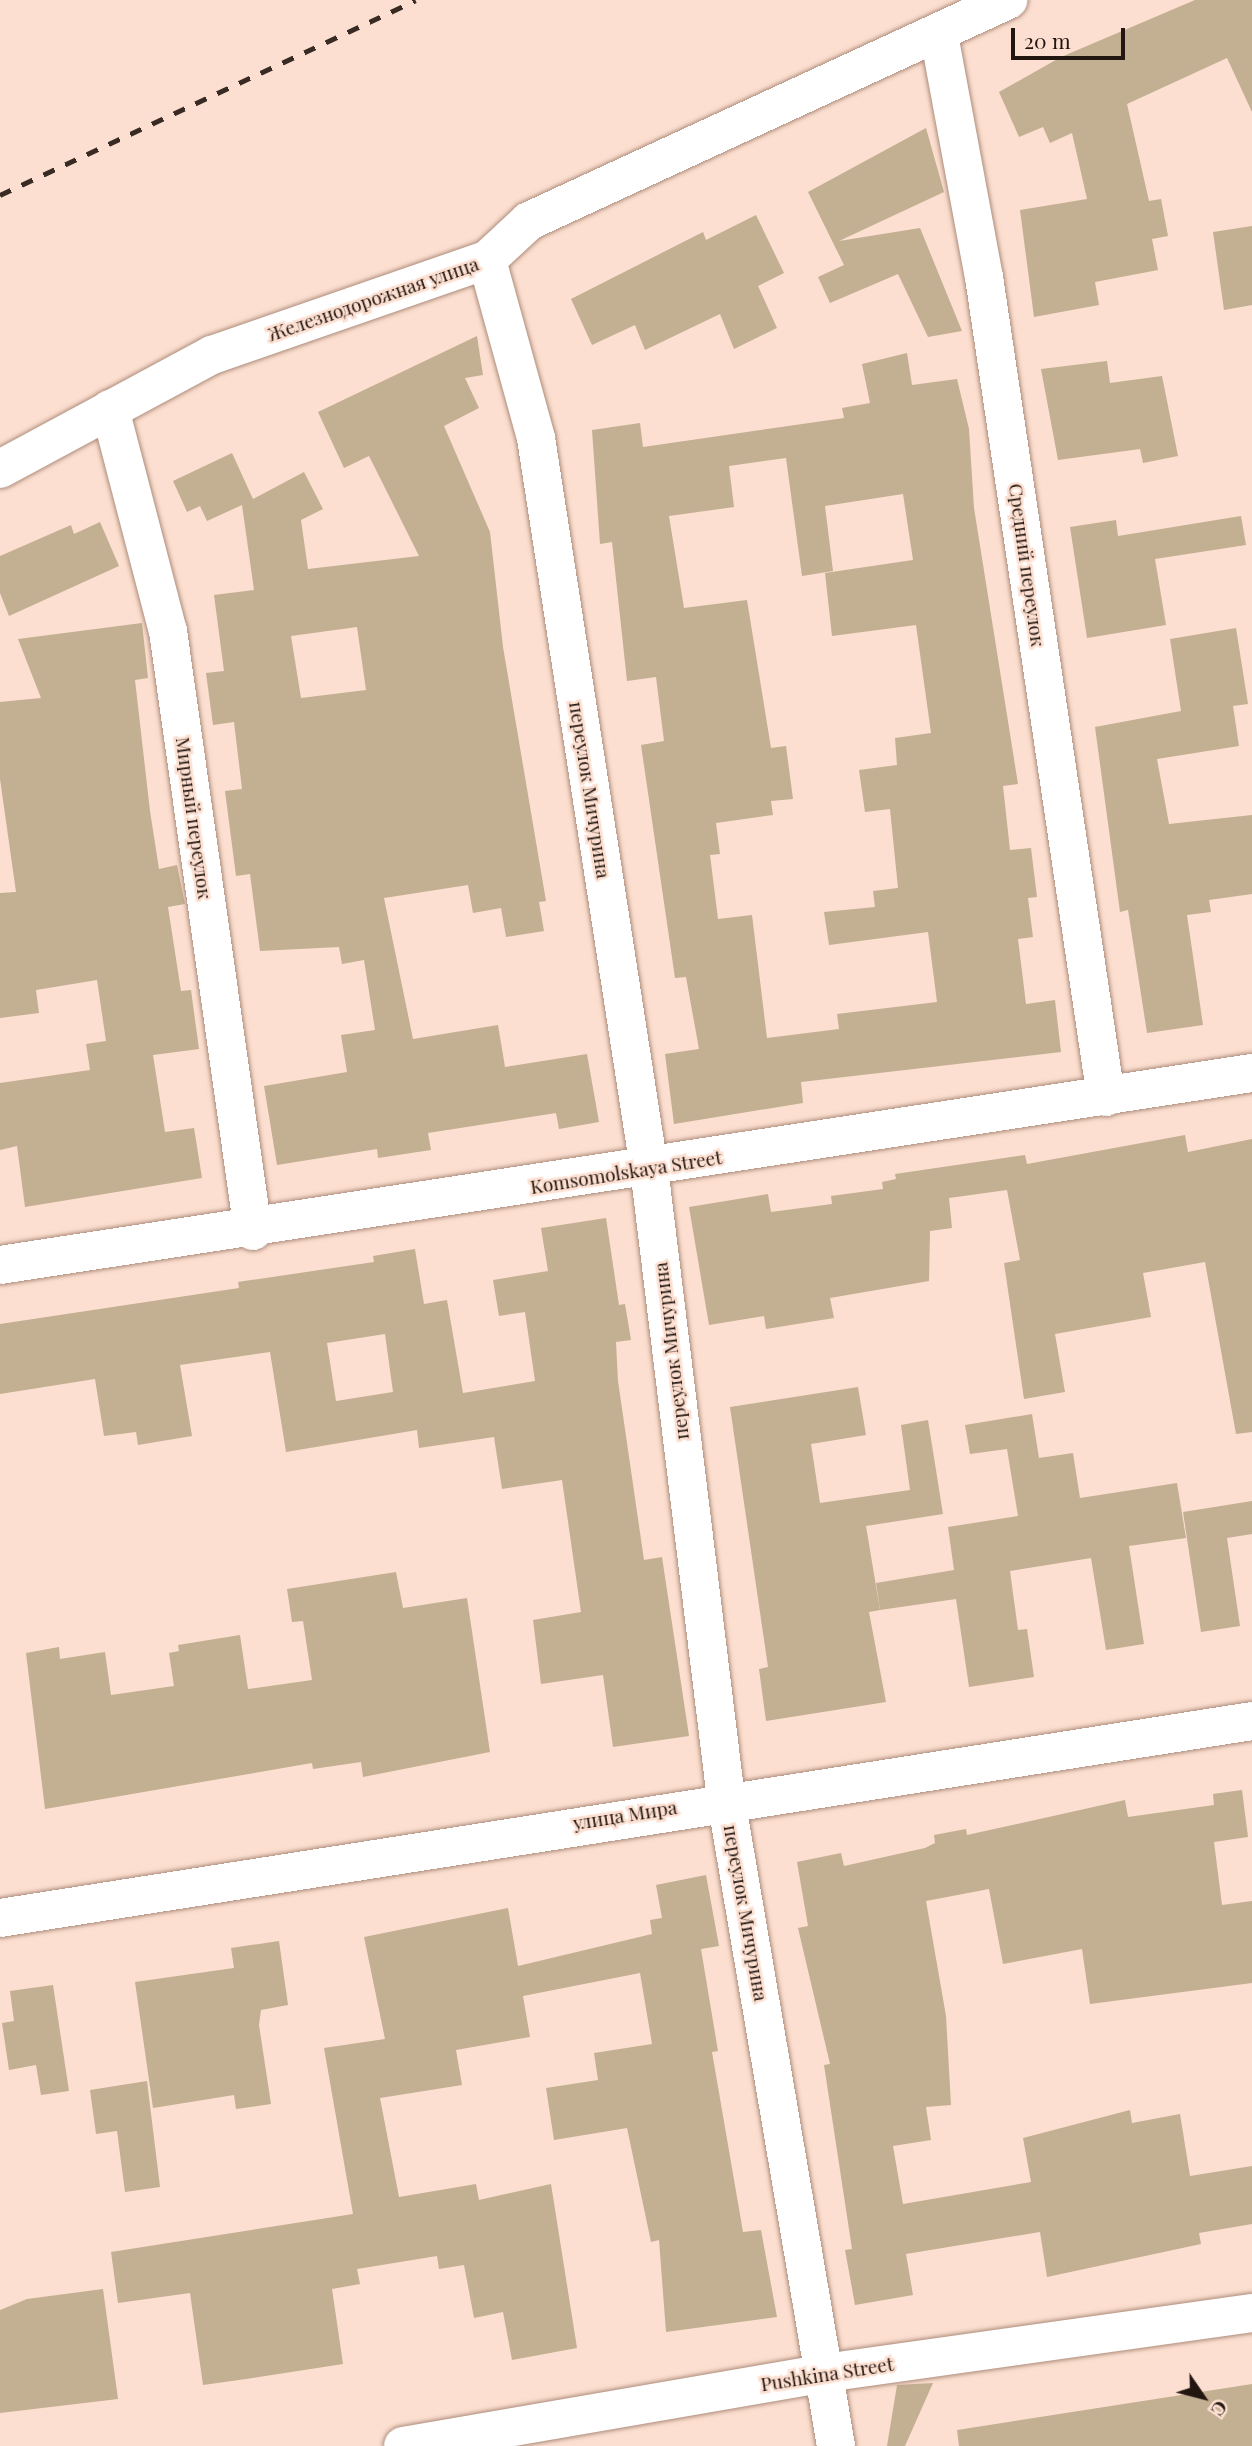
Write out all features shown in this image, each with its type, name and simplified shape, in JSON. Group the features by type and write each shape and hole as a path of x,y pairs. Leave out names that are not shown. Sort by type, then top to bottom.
{"street":[{"name":"Железнодорожная улица","path":"0,469 212,355 487,260 529,221 939,35 1008,0"},
{"name":"Средний переулок","path":"939,35 984,277 1106,1097"},
{"name":"переулок Мичурина","path":"487,260 536,438 649,1168 726,1799 836,2446"},
{"name":"Мирный переулок","path":"110,410 168,631 254,1231"},
{"name":"Komsomolskaya Street","path":"0,1265 254,1231 1252,1073"},
{"name":"улица Мира","path":"0,1918 726,1799 1252,1721"},
{"name":"Pushkina Street","path":"415,2445 825,2373 1252,2313"}],"building":[{"path":"1195,0 1252,0 1252,112 1227,58 1127,104 1149,201 1161,199 1168,236 1152,239 1158,270 1095,282 1099,305 1034,317 1020,210 1087,199 1072,133 1050,143 1043,127 1019,137 999,92 1061,57"},
{"path":"926,128 944,192 839,241 920,228 962,331 928,337 898,274 830,303 818,277 844,265 808,192"},
{"path":"756,215 784,273 758,286 777,328 734,349 720,314 645,350 635,325 592,345 571,299 703,232 706,240"},
{"path":"1252,226 1252,305 1224,310 1213,232"},
{"path":"477,336 483,375 465,378 479,408 444,426 490,532 503,647 546,901 539,902 544,931 506,937 501,908 473,913 468,885 384,898 413,1039 498,1025 505,1067 587,1054 599,1122 559,1129 556,1113 428,1133 431,1150 378,1158 377,1149 277,1165 264,1086 347,1072 341,1035 375,1030 364,960 342,964 339,947 260,951 250,874 236,876 225,791 242,789 234,722 213,725 206,673 224,671 214,595 254,590 242,505 207,521 200,506 187,512 173,481 232,453 253,499 304,472 323,509 301,520 308,569 419,556 369,456 344,468 318,412","holes":["357,627 366,690 301,698 291,636"]},
{"path":"907,353 912,385 957,379 969,429 974,508 1018,784 1003,786 1010,850 1031,848 1037,897 1028,898 1033,937 1018,939 1026,1004 1055,1000 1061,1052 801,1082 803,1103 674,1124 665,1054 699,1049 686,977 675,978 641,745 664,741 656,677 627,681 612,542 600,544 592,430 640,423 643,447 844,418 842,408 870,403 862,364","holes":["786,458 802,576 833,571 825,506 903,494 913,560 825,573 832,636 916,625 931,733 895,738 897,765 859,770 865,812 890,809 898,888 873,891 875,907 824,912 829,945 928,932 937,1002 837,1014 839,1029 767,1038 752,915 718,919 710,855 720,854 716,823 773,815 771,801 793,799 786,746 771,748 747,600 684,608 669,516 734,507 729,466"]},
{"path":"1107,361 1110,383 1162,376 1178,456 1143,463 1140,449 1058,460 1041,369"},
{"path":"1241,516 1246,545 1155,559 1166,625 1087,638 1070,527 1116,520 1118,536"},
{"path":"100,522 119,566 9,616 0,593 0,556 71,525 74,534"},
{"path":"142,623 148,678 135,680 150,811 159,869 177,865 185,904 168,907 181,991 191,990 199,1049 153,1055 165,1132 194,1128 202,1178 25,1207 17,1146 0,1150 0,1083 90,1070 86,1044 106,1041 97,980 36,990 39,1013 0,1018 0,893 16,892 0,779 0,702 41,698 18,639"},
{"path":"1236,628 1248,704 1233,706 1239,746 1157,759 1169,824 1252,815 1252,894 1209,900 1211,912 1187,915 1203,1025 1147,1033 1128,910 1120,912 1095,727 1181,711 1170,639"},
{"path":"1185,1135 1188,1152 1252,1139 1252,1432 1236,1434 1205,1262 1143,1273 1151,1317 1055,1334 1065,1392 1024,1399 1004,1263 1020,1260 1007,1190 949,1198 952,1228 930,1231 929,1281 830,1298 834,1318 766,1329 764,1316 709,1325 689,1207 768,1194 771,1212 832,1204 831,1196 883,1189 882,1182 896,1179 895,1174 1025,1155 1027,1164"},
{"path":"606,1218 619,1305 625,1304 631,1340 616,1342 618,1381 644,1560 662,1557 689,1736 613,1747 603,1675 541,1684 533,1620 581,1612 562,1480 502,1489 494,1437 419,1448 417,1430 286,1452 270,1352 180,1365 192,1436 138,1445 136,1432 104,1436 95,1379 0,1394 0,1324 239,1288 238,1282 374,1262 373,1256 415,1249 424,1304 447,1300 463,1393 535,1381 525,1312 499,1316 493,1280 548,1271 541,1228","holes":["385,1334 393,1392 336,1401 327,1343"]},
{"path":"858,1387 866,1435 811,1444 820,1503 910,1490 901,1425 928,1420 943,1514 866,1526 880,1610 869,1612 886,1702 766,1721 759,1669 768,1667 730,1407"},
{"path":"1032,1414 1039,1458 1073,1453 1080,1498 1177,1483 1186,1538 1129,1546 1144,1644 1106,1650 1091,1558 1010,1571 1018,1630 1027,1629 1034,1677 969,1687 956,1599 880,1610 876,1583 954,1570 948,1527 1018,1516 1007,1449 970,1454 965,1425"},
{"path":"1252,1501 1252,1534 1227,1538 1240,1626 1201,1632 1183,1512"},
{"path":"396,1572 403,1608 467,1598 490,1752 363,1777 361,1762 313,1769 312,1763 45,1809 26,1653 59,1647 60,1659 105,1652 111,1695 174,1686 169,1653 179,1651 178,1645 240,1635 248,1689 312,1680 303,1621 292,1622 287,1589"},
{"path":"1242,1790 1248,1837 1214,1842 1222,1905 1252,1901 1252,1983 1090,2004 1082,1949 1003,1964 989,1889 926,1901 946,2016 951,2105 926,2107 931,2140 893,2146 903,2204 1031,2182 1023,2138 1130,2110 1132,2123 1180,2114 1190,2176 1252,2166 1252,2224 1199,2233 1201,2244 1047,2277 1040,2232 906,2254 913,2295 855,2305 845,2250 852,2249 824,2065 830,2064 798,1928 808,1926 797,1862 841,1853 844,1866 925,1848 935,1843 934,1835 966,1829 967,1835 1125,1800 1128,1817 1214,1805 1213,1794"},
{"path":"706,1875 719,1946 701,1949 718,2051 712,2052 743,2232 761,2230 777,2317 666,2332 659,2240 651,2242 627,2128 554,2140 546,2088 598,2080 594,2053 652,2044 640,1973 523,1996 530,2037 456,2050 462,2085 380,2098 399,2197 476,2184 479,2200 551,2184 577,2348 512,2360 503,2312 474,2318 464,2265 439,2269 437,2256 357,2269 360,2284 332,2289 343,2364 246,2379 203,2385 190,2293 118,2303 111,2252 353,2214 324,2048 385,2039 364,1937 508,1908 518,1966 652,1934 650,1920 662,1918 656,1885"},
{"path":"279,1941 288,2005 261,2010 259,2025 271,2104 236,2109 234,2095 153,2108 135,1982 234,1968 231,1948"},
{"path":"53,1985 69,2091 41,2095 36,2065 9,2070 2,2023 14,2021 10,1991"},
{"path":"147,2081 160,2187 125,2192 117,2131 96,2134 90,2090"},
{"path":"103,2289 118,2399 0,2413 0,2310 27,2299"},
{"path":"933,2383 905,2446 887,2446 897,2385"},
{"path":"1252,2384 1252,2446 959,2446 957,2430"}],"railway":[{"path":"0,195 416,0"}]}
